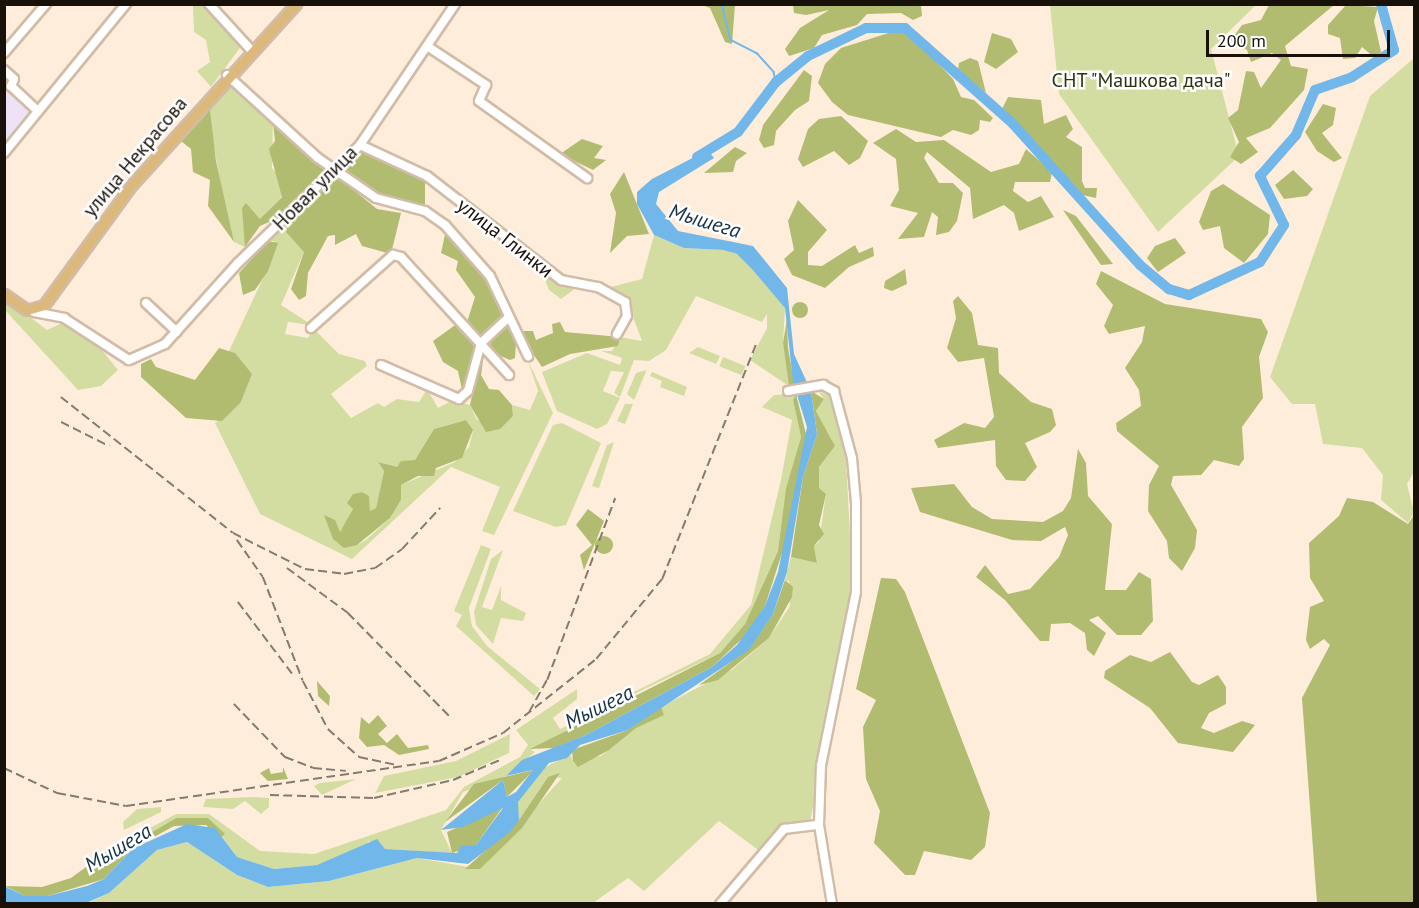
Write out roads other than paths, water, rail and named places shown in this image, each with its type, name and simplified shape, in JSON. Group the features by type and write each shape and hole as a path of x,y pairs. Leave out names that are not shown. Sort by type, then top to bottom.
{"main road":[{"name":"улица Некрасова","path":"34,312 130,187 227,75 296,4"},
{"path":"4,294 34,312"}],"street":[{"path":"4,53 46,4"},
{"path":"4,153 126,4"},
{"path":"209,4 251,50"},
{"name":"Новая улица","path":"34,312 64,318 129,360 153,353 177,332 238,263 360,145 455,4"},
{"path":"427,46 486,85 479,101 587,178"},
{"path":"4,70 14,78 11,86 37,111"},
{"path":"227,75 336,170 385,204 424,211 445,225 490,276 528,356"},
{"name":"улица Глинки","path":"360,145 427,176 561,280 598,287 625,302 627,316 617,334"},
{"path":"311,328 393,255 401,257 509,375"},
{"path":"146,303 177,332"},
{"path":"381,365 459,399 468,391 481,343 508,317"},
{"path":"788,391 816,386 830,387 837,397 856,503 856,592 821,765 819,825 832,903"},
{"path":"720,903 784,829 819,825"}],"water":[{"path":"708,150 714,158 659,192 656,204 678,231 753,246 787,288 794,354 811,391 817,434 803,477 787,572 773,614 749,650 628,730 580,745 567,758 549,763 518,802 519,820 510,832 468,864 417,858 329,881 268,887 237,875 187,842 157,850 109,893 86,903 5,903 4,886 25,896 48,896 104,879 134,848 187,824 215,828 237,857 274,869 317,865 377,839 385,849 457,853 461,846 476,845 503,808 463,827 441,830 503,780 507,797 516,792 533,770 506,776 522,760 586,735 712,667 737,645 765,606 778,572 807,427 793,382 785,308 747,263 744,251 684,248 654,235 637,204 637,192 652,179"}],"waterway":[{"path":"722,4 731,40 757,53 774,72 776,82"},
{"name":"Мышега","path":"697,157 738,132 776,82 808,56 866,28 905,28 1013,124 1140,265 1169,289 1189,295 1260,262 1284,225 1260,176 1296,135 1315,90 1352,77 1394,50 1381,4"},
{"name":"Мышега","path":"727,246 739,249 755,265"}],"railway":[{"path":"4,768 57,793 126,806 439,761 503,733 596,659 662,579 757,341"},
{"path":"61,397 233,533 305,569 344,574 375,568 402,549 440,508"},
{"path":"61,422 109,446"},
{"path":"529,712 547,680 615,498"},
{"path":"237,540 263,577 303,681 328,729 359,757 396,765"},
{"path":"287,568 348,613 452,719"},
{"path":"238,602 294,676"},
{"path":"234,704 285,757 313,768 346,771"},
{"path":"270,795 374,798 453,780 500,760"}],"park label":[{"name":"СНТ \"Машкова дача\"","path":"1141,80"}]}
